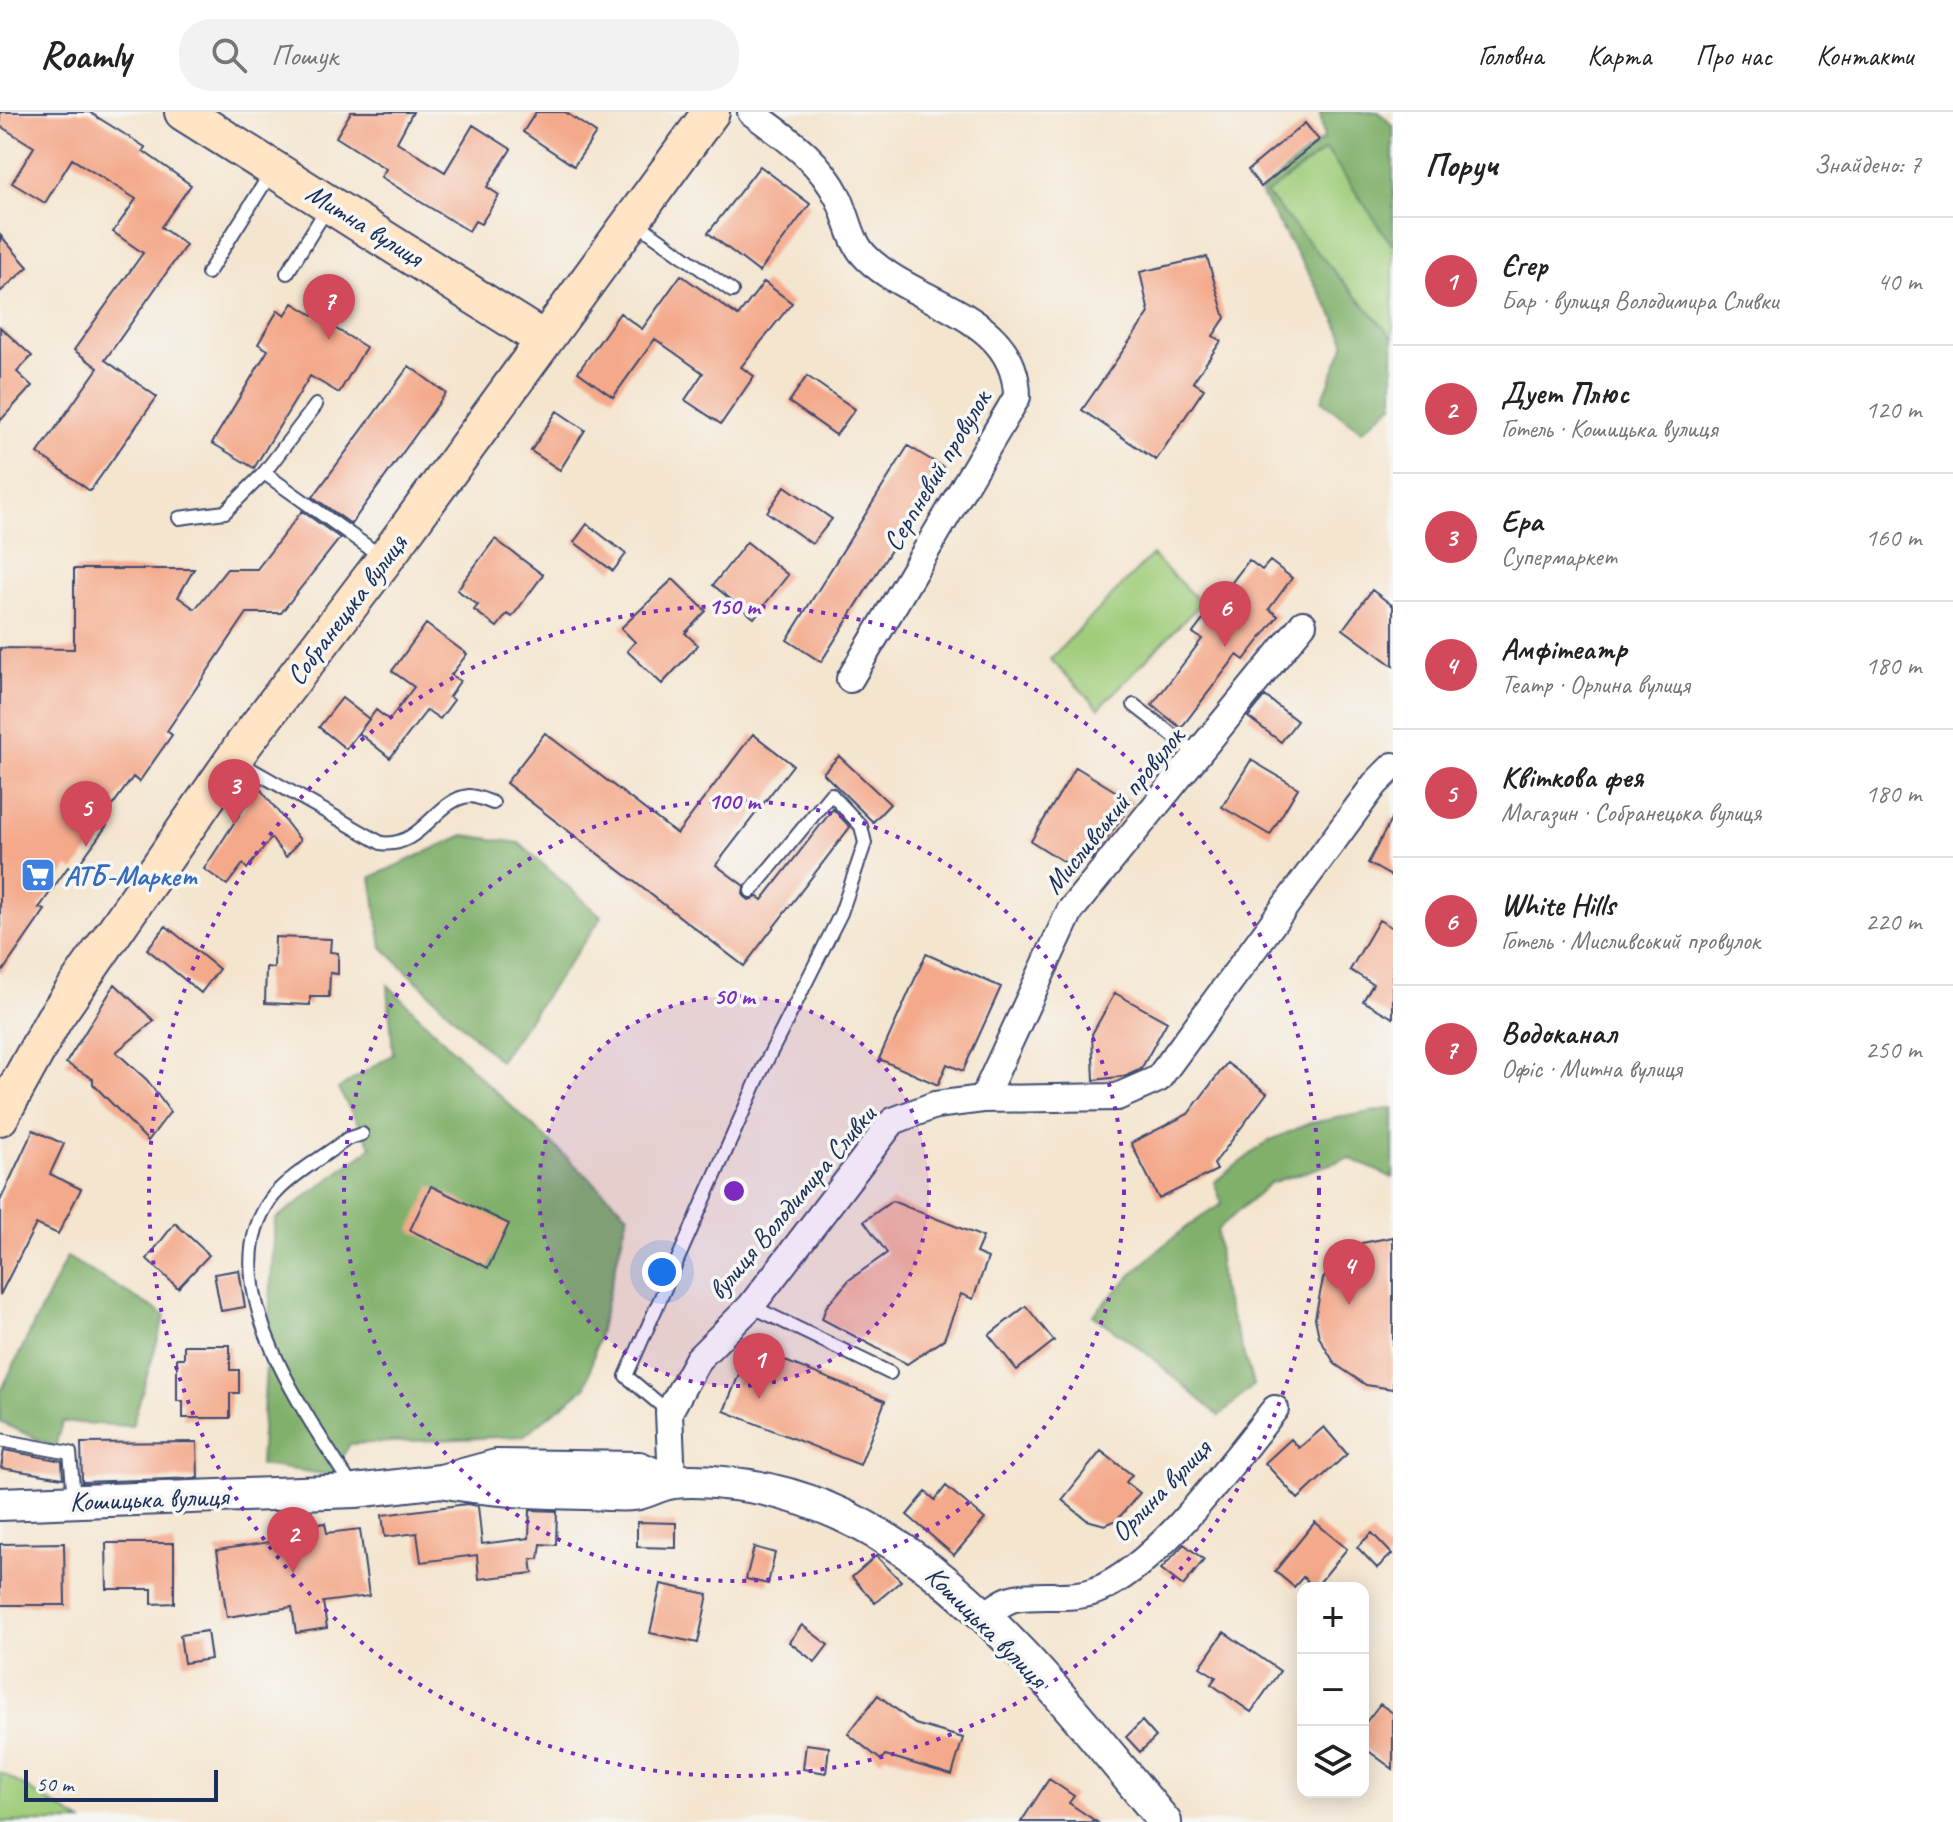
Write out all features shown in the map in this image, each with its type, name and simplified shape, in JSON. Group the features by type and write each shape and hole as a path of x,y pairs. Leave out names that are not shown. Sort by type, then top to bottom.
{"main road":[{"name":"Митна вулиця","path":"183,112 544,340"},
{"name":"Собранецька вулиця","path":"0,1117 54,1019 234,759 385,559 711,112"}],"street":[{"name":"Серпневий провулок","path":"751,112 814,159 839,199 849,229 865,256 885,273 953,309 994,339 1011,359 1017,375 1017,397 850,679"},
{"name":"Мисливський провулок","path":"983,1099 1070,911 1303,624"},
{"name":"вулиця Володимира Сливки","path":"669,1412 698,1359 751,1306 893,1121 935,1105 983,1099 1117,1097 1158,1079 1375,784 1393,766"},
{"name":"Орлина вулиця","path":"983,1616 1012,1598 1094,1592 1117,1578 1143,1558 1197,1506 1275,1409"},
{"path":"669,1412 672,1482"},
{"name":"Кошицька вулиця","path":"0,1504 355,1491 441,1481 496,1466 639,1468 672,1482 779,1489 817,1501 859,1521 921,1560 983,1616 1165,1822"}],"lane":[{"path":"208,273 274,168"},
{"path":"287,273 330,203"},
{"path":"633,221 732,291"},
{"path":"179,518 225,512 264,473 316,405"},
{"path":"264,473 385,559"},
{"path":"1134,705 1198,755"},
{"path":"234,759 381,843 407,840 459,798 471,796 493,803"},
{"path":"669,1412 626,1376 760,1074 841,913 865,843 861,826 831,794 751,891"},
{"path":"355,1491 286,1383 264,1330 249,1255 259,1220 272,1197 347,1139 362,1134"},
{"path":"751,1306 890,1373"},
{"path":"0,1440 70,1453 74,1501"}],"green space":[{"path":"1320,112 1379,112 1393,126 1393,246 1326,149 1266,194 1393,338 1393,404 1362,431 1322,401 1345,343 1335,318 1260,192 1324,138"},
{"path":"1326,149 1393,246 1393,338 1265,194"},
{"path":"1152,555 1201,603 1099,708 1050,659"},
{"path":"464,835 519,843 602,917 499,1061 382,947 371,877"},
{"path":"388,985 484,1081 628,1214 586,1387 523,1436 350,1444 331,1475 260,1465 275,1220 372,1147 338,1089 393,1054"},
{"path":"1393,1108 1393,1178 1349,1158 1270,1183 1217,1230 1221,1287 1254,1385 1219,1416 1145,1352 1093,1315 1153,1255 1222,1204 1214,1182 1268,1141 1310,1123"},
{"path":"67,1257 165,1315 132,1426 62,1422 55,1447 0,1422 0,1393"},
{"path":"0,1772 82,1822 0,1822"}],"building":[{"path":"0,112 89,112 145,147 143,151 191,185 161,227 186,245 105,360 157,397 90,491 38,453 98,368 74,350 143,253 113,232 136,199 72,159 45,203 12,183 34,147 0,126"},
{"path":"351,112 413,112 397,142 445,172 473,125 511,149 487,187 499,195 481,224 475,221 469,231 381,177 386,169 336,137"},
{"path":"536,112 565,112 596,133 574,166 523,132"},
{"path":"1305,123 1319,140 1261,187 1248,170"},
{"path":"760,166 810,204 759,272 708,233"},
{"path":"0,235 28,267 0,292"},
{"path":"1207,257 1225,318 1213,336 1221,341 1193,382 1204,389 1156,460 1082,410 1149,313 1140,272"},
{"path":"681,275 738,316 764,282 792,303 741,367 754,376 721,424 685,400 703,373 655,339 613,397 578,372 620,313 642,329"},
{"path":"293,303 366,347 339,393 310,376 254,468 212,443 268,350 258,344 278,310 285,315"},
{"path":"0,327 32,356 17,372 32,386 0,421"},
{"path":"409,366 446,393 351,524 313,497"},
{"path":"807,376 855,409 836,435 789,402"},
{"path":"557,411 585,430 560,470 531,451"},
{"path":"908,446 943,467 821,662 787,640"},
{"path":"785,486 832,519 812,544 767,512"},
{"path":"302,511 340,538 281,613 247,613 167,731 172,735 139,782 133,777 102,820 107,825 74,871 68,867 39,908 45,910 0,975 0,648 74,649 74,569 194,569 178,597 195,609 227,569 257,569"},
{"path":"587,524 626,554 613,571 574,542"},
{"path":"495,539 543,575 512,617 507,614 497,627 474,610 478,605 457,590"},
{"path":"747,542 788,575 754,618 713,585"},
{"path":"1249,560 1262,570 1270,561 1292,578 1269,609 1278,616 1244,660 1237,655 1181,728 1152,705 1202,639 1193,633"},
{"path":"673,579 706,611 685,633 698,645 662,684 627,651 635,642 621,628"},
{"path":"1372,590 1393,606 1393,666 1343,629"},
{"path":"426,624 467,654 451,675 460,681 449,697 454,700 440,719 427,710 390,758 359,733 376,710 389,720 414,687 392,671"},
{"path":"1265,696 1297,721 1281,742 1248,717"},
{"path":"342,698 369,719 346,749 319,727"},
{"path":"545,733 677,834 753,734 793,765 716,865 744,886 743,895 749,900 758,897 762,900 833,809 850,827 744,966 506,783"},
{"path":"839,756 890,804 873,822 823,773"},
{"path":"1251,760 1298,788 1270,835 1222,807"},
{"path":"1076,767 1133,802 1091,860 1077,851 1069,865 1031,841"},
{"path":"258,786 300,840 286,857 271,838 247,869 243,864 227,885 204,869"},
{"path":"1393,816 1393,877 1368,863"},
{"path":"1379,920 1393,928 1393,1018 1363,1001 1373,984 1350,970"},
{"path":"166,926 219,969 201,993 147,949"},
{"path":"275,937 331,939 330,952 338,953 338,974 330,973 329,997 310,997 310,1005 265,1003 266,967 274,968"},
{"path":"926,954 1001,987 963,1071 947,1064 938,1085 879,1059"},
{"path":"115,984 154,1021 116,1052 147,1080 170,1112 148,1141 93,1084 93,1079 66,1063"},
{"path":"1115,993 1167,1022 1141,1069 1126,1076 1094,1080 1092,1034"},
{"path":"1227,1063 1267,1093 1214,1164 1217,1170 1159,1199 1131,1143 1188,1114"},
{"path":"33,1130 64,1144 50,1174 81,1189 58,1234 36,1224 0,1295 0,1201"},
{"path":"431,1186 509,1224 488,1268 410,1230"},
{"path":"892,1201 983,1237 976,1253 988,1258 973,1299 961,1294 944,1339 907,1364 822,1319 826,1307 849,1280 887,1253 864,1221"},
{"path":"175,1223 209,1255 178,1288 147,1259"},
{"path":"1393,1237 1393,1389 1366,1385 1335,1364 1319,1337 1315,1318 1323,1279 1336,1261 1362,1243"},
{"path":"239,1270 245,1307 221,1311 214,1274"},
{"path":"1026,1306 1054,1341 1017,1370 989,1335"},
{"path":"184,1345 230,1345 230,1370 239,1370 239,1393 230,1393 230,1418 183,1418 183,1401 177,1401 177,1358 184,1358"},
{"path":"750,1347 885,1401 860,1465 724,1411"},
{"path":"1324,1427 1347,1454 1298,1499 1265,1463 1291,1439 1299,1448"},
{"path":"197,1442 198,1478 82,1482 81,1443"},
{"path":"4,1450 62,1461 63,1478 1,1468"},
{"path":"1101,1451 1132,1475 1126,1482 1140,1493 1117,1520 1105,1525 1087,1520 1062,1500"},
{"path":"946,1486 985,1519 954,1555 907,1515 926,1492 935,1500"},
{"path":"467,1504 478,1506 482,1544 529,1538 530,1510 557,1511 556,1545 541,1544 539,1559 531,1559 533,1573 479,1579 477,1555 421,1562 417,1533 385,1537 382,1515"},
{"path":"637,1522 676,1523 676,1548 637,1547"},
{"path":"1315,1522 1347,1549 1320,1582 1308,1582 1303,1577 1294,1587 1275,1571"},
{"path":"325,1523 327,1533 360,1529 369,1596 323,1602 327,1628 296,1633 292,1607 227,1617 217,1550 277,1541 275,1531"},
{"path":"1372,1533 1392,1554 1377,1568 1357,1547"},
{"path":"64,1543 65,1605 0,1605 0,1544"},
{"path":"106,1543 174,1543 174,1603 152,1604 152,1589 107,1589"},
{"path":"1184,1544 1204,1560 1183,1586 1161,1569"},
{"path":"754,1547 775,1553 768,1584 746,1579"},
{"path":"876,1556 901,1581 875,1603 852,1577"},
{"path":"661,1584 708,1594 698,1643 650,1633"},
{"path":"802,1625 828,1645 815,1662 789,1642"},
{"path":"207,1631 211,1659 184,1663 180,1635"},
{"path":"1224,1632 1280,1671 1251,1712 1211,1684 1216,1677 1200,1667"},
{"path":"878,1695 915,1724 963,1738 952,1775 885,1755 881,1760 848,1734"},
{"path":"1380,1704 1393,1713 1393,1769 1369,1751 1369,1718"},
{"path":"1142,1721 1156,1737 1140,1752 1126,1737"},
{"path":"806,1744 829,1747 826,1773 803,1769"},
{"path":"1049,1779 1074,1796 1069,1803 1097,1822 1021,1822"}],"place":[{"name":"Водоканал","path":"329,340"},
{"name":"White Hills","path":"1225,647"},
{"name":"Ера","path":"234,825"},
{"name":"Квіткова фея","path":"86,847"},
{"name":"АТБ-Маркет","path":"38,875"},
{"name":"Амфітеатр","path":"1349,1305"},
{"name":"Єгер","path":"759,1399"},
{"name":"Дует Плюс","path":"293,1573"}]}
